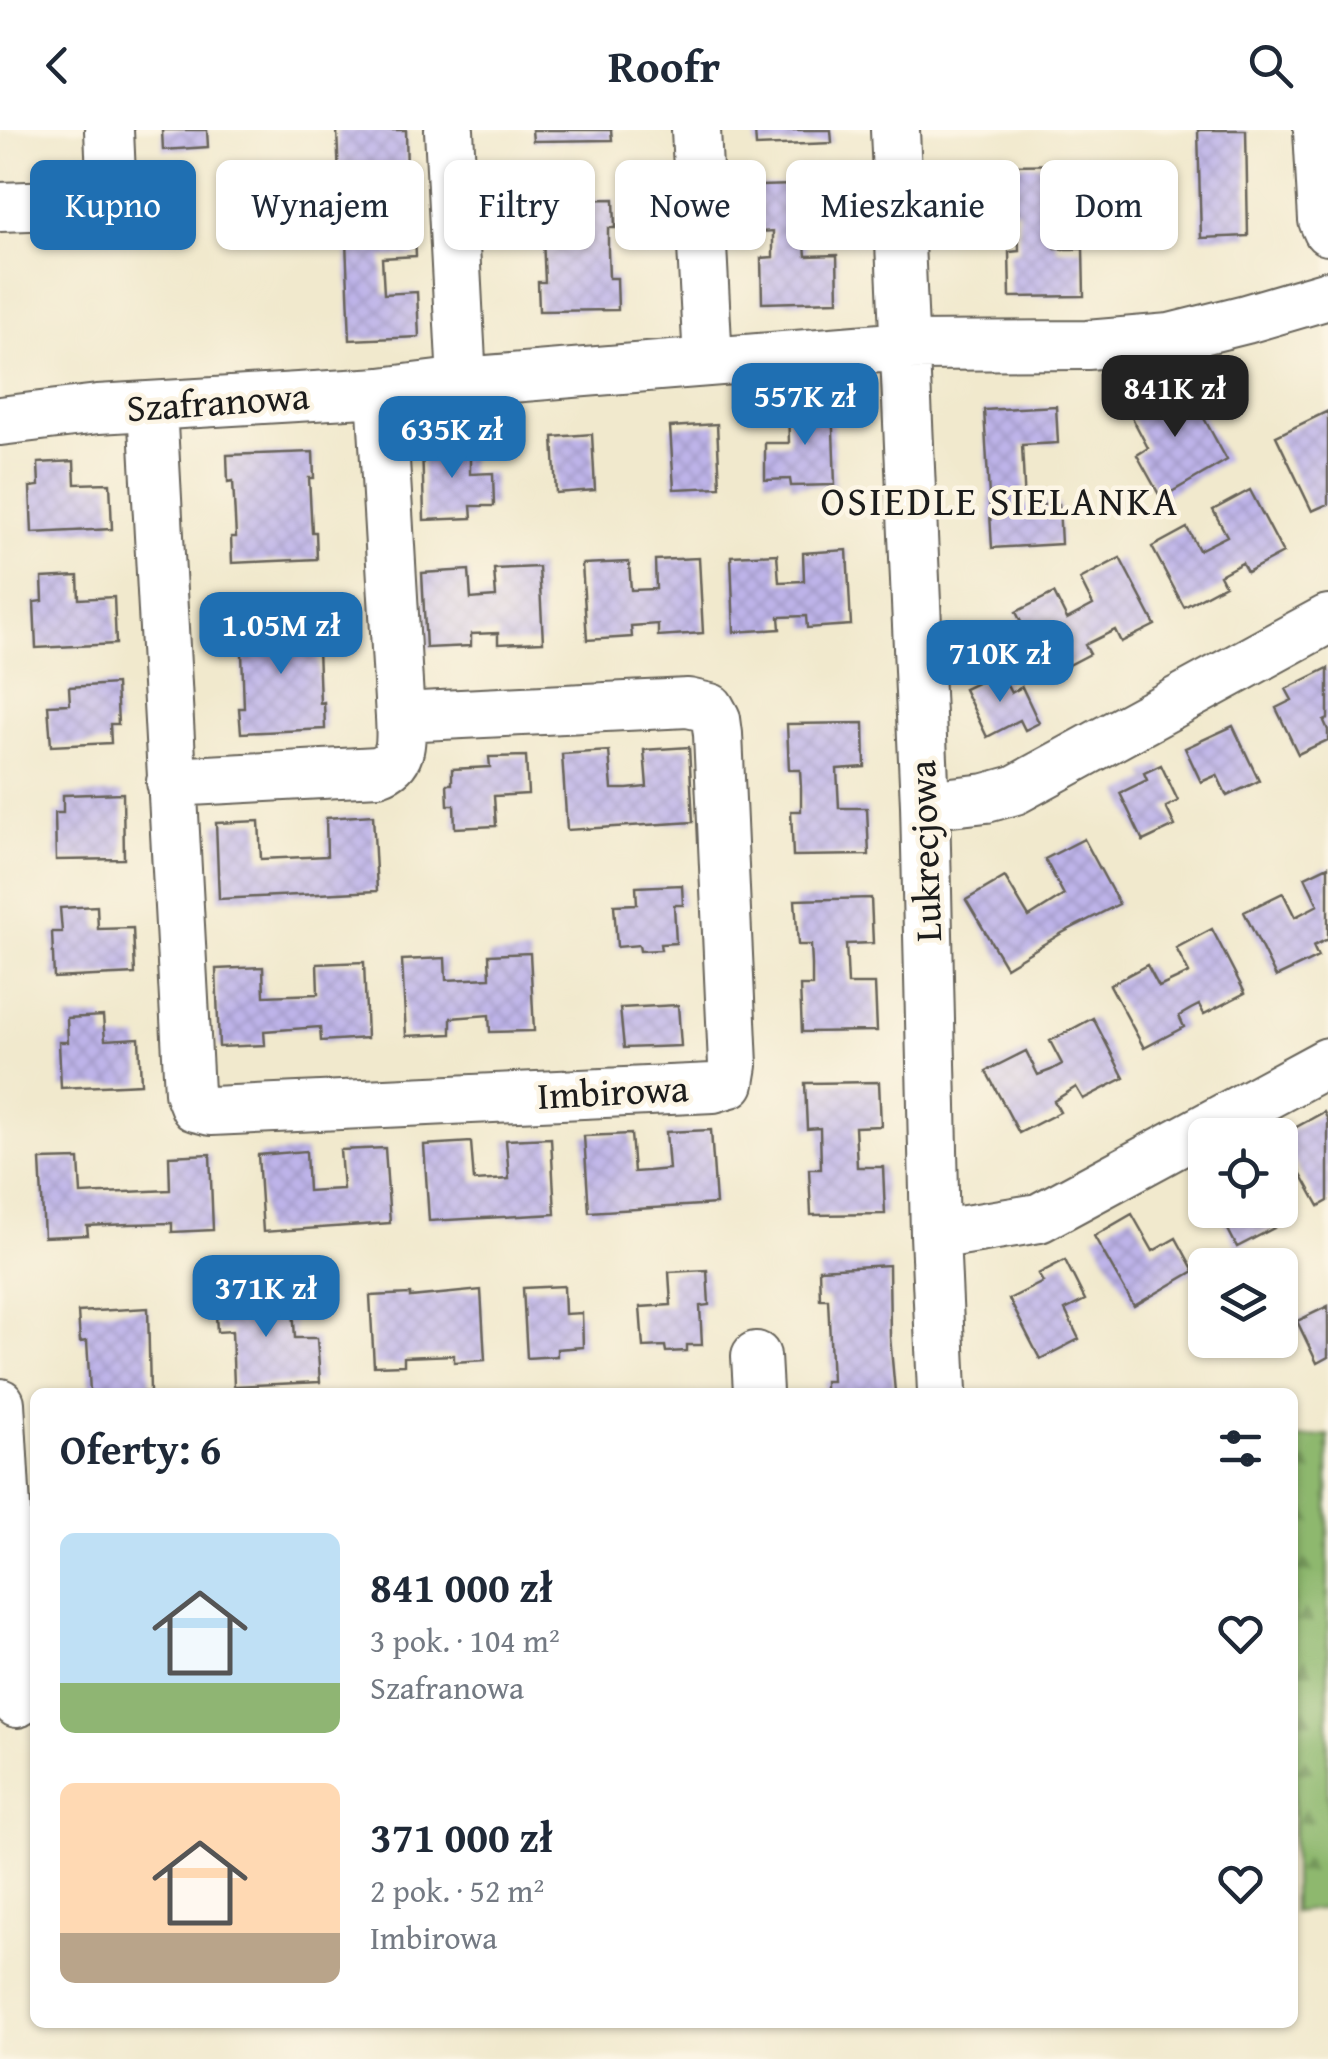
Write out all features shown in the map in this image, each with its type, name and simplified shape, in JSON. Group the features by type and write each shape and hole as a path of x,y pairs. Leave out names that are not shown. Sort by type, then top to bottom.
{"street":[{"path":"0,208 86,204 100,196 111,176 109,130"},
{"path":"449,130 462,382"},
{"path":"696,130 708,362"},
{"name":"Lukrecjowa","path":"895,130 925,805 942,1388"},
{"path":"1318,130 1323,220 1328,231"},
{"name":"Szafranowa","path":"0,421 98,409 381,392 905,346 1087,345 1170,338 1328,294"},
{"path":"171,782 378,772 394,762 401,746 400,717 381,392"},
{"name":"Imbirowa","path":"152,406 189,1092 195,1107 210,1111 713,1088 730,1083 734,1065 718,734 710,708 688,702 400,717"},
{"path":"925,805 986,798 1015,790 1328,619"},
{"path":"935,1236 1039,1218 1328,1062"},
{"path":"0,1403 18,1703"}],"green space":[{"path":"1328,1435 1328,1908 1298,1911 1298,1438"}],"building":[{"path":"162,130 207,130 208,147 163,150"},
{"path":"337,130 406,130 407,160 338,160"},
{"path":"532,130 611,130 612,140 533,141"},
{"path":"755,130 831,130 832,143 756,146"},
{"path":"1198,130 1246,130 1248,236 1201,238"},
{"path":"1020,165 1040,165 1040,250 1083,250 1084,296 1010,297 1009,252 1020,250"},
{"path":"786,185 786,250 806,250 806,256 837,255 838,301 762,303 761,258 773,257 773,231 766,232 766,186"},
{"path":"595,199 614,199 615,228 608,228 608,251 609,278 617,278 618,310 539,311 538,282 545,282 544,250 595,250"},
{"path":"346,250 416,250 416,256 382,258 384,294 417,292 419,337 350,340"},
{"path":"1185,384 1227,460 1161,498 1137,455 1148,448 1125,404 1145,395 1149,402"},
{"path":"832,403 835,485 791,486 790,479 765,480 765,443 789,443 788,404"},
{"path":"1056,406 1058,443 1022,445 1025,506 1059,504 1061,544 992,548 984,410"},
{"path":"1328,411 1328,504 1312,511 1276,436"},
{"path":"717,424 720,487 674,489 670,427"},
{"path":"592,434 595,490 556,493 553,437"},
{"path":"422,439 470,439 470,474 493,473 494,506 471,506 472,518 424,520"},
{"path":"313,452 314,478 309,478 317,559 232,563 231,537 236,537 233,481 228,482 227,455"},
{"path":"74,461 75,484 110,483 112,529 32,533 30,487 39,486 38,463"},
{"path":"1250,490 1283,553 1247,572 1242,563 1220,575 1225,585 1184,607 1152,547 1187,528 1199,550 1227,536 1213,510"},
{"path":"847,550 851,625 807,628 806,616 779,617 780,629 734,632 731,556 777,554 779,582 804,581 803,553"},
{"path":"699,558 703,633 658,636 658,624 631,626 632,637 587,640 582,564 629,562 631,590 656,589 655,560"},
{"path":"1120,558 1155,625 1121,642 1115,630 1085,645 1090,654 1048,676 1016,612 1054,593 1067,619 1093,605 1080,579"},
{"path":"539,567 543,642 498,644 498,633 471,634 471,646 426,648 422,573 469,570 471,599 496,597 494,569"},
{"path":"78,576 79,599 114,597 116,644 36,648 34,602 43,601 42,578"},
{"path":"322,622 322,648 318,648 325,729 241,733 242,652 237,652 236,626"},
{"path":"1328,668 1328,719 1324,721 1328,740 1298,754 1276,708 1292,700 1286,689"},
{"path":"1000,672 1011,693 1022,687 1039,723 1025,730 1020,720 987,737 964,689"},
{"path":"116,684 118,724 110,724 111,743 51,746 48,705 70,704 69,687"},
{"path":"864,723 865,767 837,769 839,808 867,808 869,855 793,856 791,811 801,811 801,789 800,770 789,770 787,724"},
{"path":"1233,726 1259,781 1227,796 1217,775 1201,782 1185,748"},
{"path":"689,747 693,822 567,830 562,754 609,751 612,789 627,789 647,787 644,750"},
{"path":"526,756 528,794 494,796 496,826 455,828 454,805 448,805 447,784 452,784 452,769 490,767 489,757"},
{"path":"1161,765 1178,801 1166,807 1175,826 1143,841 1120,793 1147,780 1144,773"},
{"path":"123,793 124,859 56,860 55,813 63,813 63,795"},
{"path":"373,815 377,891 219,899 216,823 259,821 261,859 327,856 326,818"},
{"path":"1084,839 1119,904 1006,967 966,900 1005,877 1029,917 1064,895 1045,859"},
{"path":"1328,866 1328,939 1313,946 1318,957 1276,977 1244,912 1283,893 1295,917 1318,905 1305,877"},
{"path":"682,885 683,905 674,905 676,943 660,944 661,950 640,951 639,945 617,947 614,905 637,904 636,887"},
{"path":"871,898 873,943 846,944 848,984 875,984 877,1031 802,1032 800,986 812,986 811,945 798,945 795,900"},
{"path":"97,906 98,929 133,928 135,974 54,978 52,932 62,932 60,908"},
{"path":"1212,929 1245,993 1204,1014 1199,1005 1191,1009 1179,1016 1184,1027 1144,1048 1110,985 1147,965 1159,987 1189,973 1176,948"},
{"path":"530,953 534,1031 490,1032 489,1015 451,1018 451,1034 406,1036 402,960 445,958 446,980 490,978 489,955"},
{"path":"364,962 367,1038 321,1041 320,1027 264,1031 265,1045 219,1047 216,969 263,967 264,996 318,994 317,964"},
{"path":"678,1005 681,1046 624,1048 620,1008"},
{"path":"103,1016 105,1040 139,1038 141,1084 61,1088 59,1042 68,1042 67,1018"},
{"path":"1093,1018 1124,1078 1083,1099 1076,1087 1054,1101 1060,1112 1019,1133 986,1071 1026,1051 1038,1075 1051,1070 1062,1064 1050,1041"},
{"path":"879,1082 881,1126 855,1127 857,1167 883,1167 885,1214 811,1215 809,1169 821,1169 820,1128 807,1129 805,1083"},
{"path":"1324,1112 1328,1120 1328,1201 1319,1206 1298,1168 1298,1126"},
{"path":"711,1130 716,1204 589,1212 584,1136 631,1134 634,1172 669,1169 666,1132"},
{"path":"551,1138 555,1214 429,1221 424,1145 471,1142 474,1181 509,1179 506,1140"},
{"path":"385,1148 390,1223 263,1232 258,1155 306,1151 308,1191 343,1189 340,1150"},
{"path":"210,1154 213,1230 172,1232 172,1223 129,1224 87,1226 88,1235 44,1237 40,1160 79,1159 81,1194 170,1190 169,1156"},
{"path":"1132,1214 1153,1251 1176,1238 1188,1260 1188,1274 1134,1306 1094,1236"},
{"path":"1227,1228 1274,1228 1237,1247"},
{"path":"1065,1260 1085,1300 1065,1310 1079,1339 1040,1359 1009,1299 1043,1282 1038,1274"},
{"path":"889,1265 895,1388 825,1388 825,1381 832,1381 828,1299 820,1299 819,1269"},
{"path":"707,1270 709,1305 700,1306 702,1345 687,1345 687,1351 666,1352 665,1346 643,1347 640,1307 671,1305 669,1272"},
{"path":"564,1286 565,1314 582,1313 583,1347 557,1349 557,1356 527,1358 523,1288"},
{"path":"481,1290 485,1360 454,1362 454,1355 404,1357 404,1365 374,1366 370,1296 410,1297"},
{"path":"292,1292 295,1338 317,1338 320,1382 234,1386 232,1331 217,1332 215,1295"},
{"path":"1328,1306 1328,1357 1317,1363 1298,1321"},
{"path":"148,1308 150,1388 90,1388 87,1341 80,1342 78,1312"}],"district":[{"name":"OSIEDLE SIELANKA","path":"1000,501"}]}
